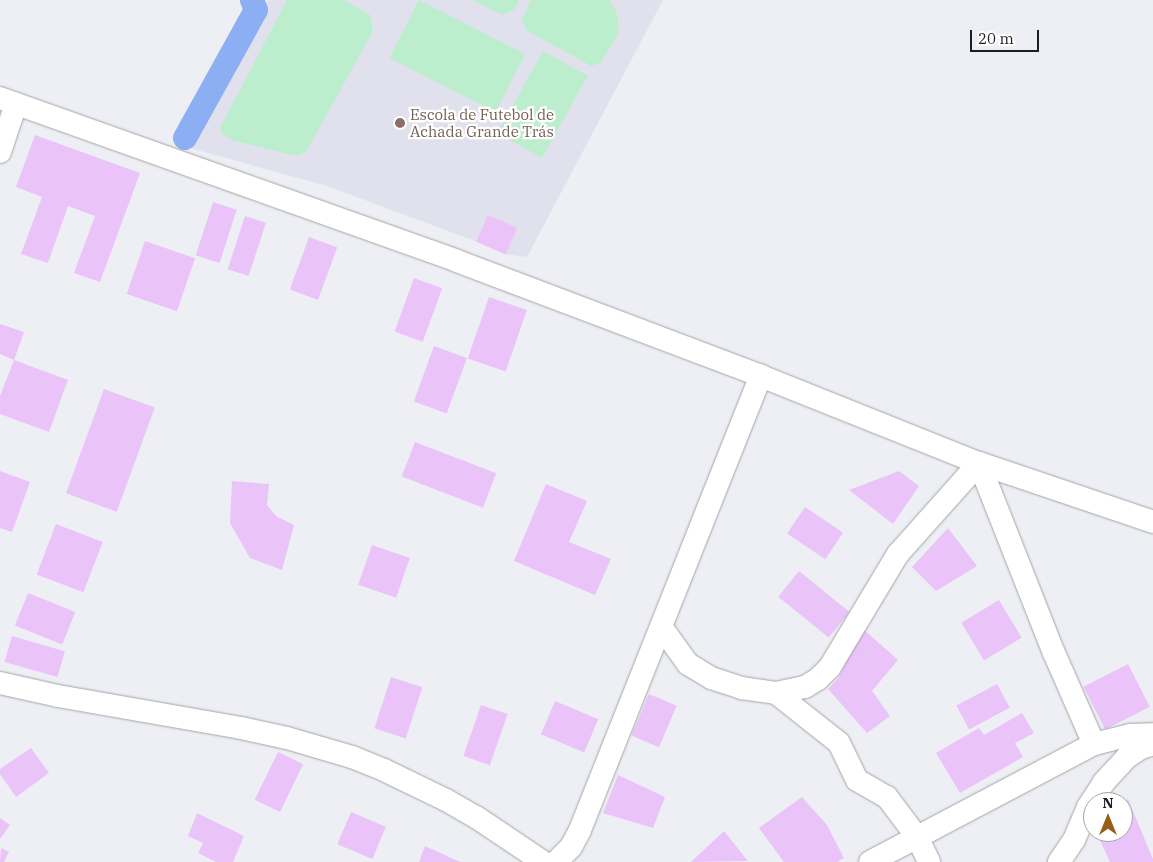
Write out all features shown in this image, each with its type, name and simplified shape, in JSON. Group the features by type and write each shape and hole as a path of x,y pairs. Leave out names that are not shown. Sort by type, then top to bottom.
{"street":[{"path":"0,152 8,101 457,261 761,376 979,463 1153,522"},
{"path":"556,862 571,847 580,830 761,376"},
{"path":"662,628 688,664 711,678 740,688 776,693 806,687 818,679 830,667 898,554 979,463"},
{"path":"979,463 1054,652 1094,744"},
{"path":"0,683 93,702 240,728 319,747 384,770 476,817 543,862"},
{"path":"776,693 839,743 857,780 887,798 917,837 929,862"},
{"path":"870,862 1094,744 1130,734 1153,734"},
{"path":"1059,862 1074,840 1088,807 1104,782 1126,758 1141,748 1153,744"}],"shaded area":[{"name":"Escola de Futebol de Achada Grande Trás","path":"268,0 663,0 527,257 505,254 327,186 190,148"}],"green space":[{"path":"287,0 344,0 370,15 373,31 306,152 296,156 232,140 222,133 220,128"},
{"path":"419,0 525,54 496,112 389,58"},
{"path":"473,0 519,0 514,10 502,15"},
{"path":"531,0 609,0 616,10 619,27 617,36 601,63 591,66 526,30 522,20"},
{"path":"543,51 588,76 542,158 497,133"}],"building":[{"path":"35,135 140,173 100,282 74,273 95,216 68,206 48,263 21,254 42,197 16,187"},
{"path":"213,202 237,210 219,263 196,255"},
{"path":"488,215 517,228 505,255 476,241"},
{"path":"245,216 266,223 249,276 228,269"},
{"path":"309,237 337,247 318,300 290,290"},
{"path":"145,241 195,258 177,311 127,294"},
{"path":"414,278 442,288 423,342 395,332"},
{"path":"489,297 527,310 506,371 468,358"},
{"path":"0,324 24,332 14,360 0,354"},
{"path":"434,346 467,358 447,413 414,401"},
{"path":"14,360 68,380 49,432 0,414 0,396"},
{"path":"104,389 155,407 117,512 66,493"},
{"path":"415,442 496,473 483,508 402,477"},
{"path":"0,471 30,482 12,532 0,528"},
{"path":"899,471 919,486 893,524 849,490"},
{"path":"232,481 269,484 267,505 276,516 294,525 282,570 250,558 230,523"},
{"path":"546,484 587,501 569,542 611,559 595,595 514,561"},
{"path":"805,507 843,533 825,559 787,534"},
{"path":"56,524 103,542 83,592 37,574"},
{"path":"948,528 977,566 936,591 912,567"},
{"path":"372,545 410,558 396,598 358,585"},
{"path":"799,571 850,612 829,638 778,597"},
{"path":"28,593 75,612 62,645 15,625"},
{"path":"999,600 1022,638 984,660 961,623"},
{"path":"862,628 898,660 872,691 890,716 867,733 828,689 839,677"},
{"path":"12,636 65,651 57,677 5,662"},
{"path":"1128,664 1150,707 1105,729 1083,687"},
{"path":"391,677 422,687 406,739 374,728"},
{"path":"997,684 1010,708 969,729 956,706"},
{"path":"649,694 677,706 659,747 631,735"},
{"path":"555,701 598,719 584,753 541,734"},
{"path":"481,705 507,714 490,765 463,756"},
{"path":"1022,713 1034,733 1015,743 1023,757 960,793 936,753 979,728 984,735"},
{"path":"31,748 49,773 16,797 0,774 0,769"},
{"path":"278,752 303,764 280,812 255,800"},
{"path":"618,775 665,797 653,828 603,813"},
{"path":"802,797 827,825 844,858 837,862 784,862 759,828"},
{"path":"1133,811 1153,862 1110,862 1101,842 1133,842"},
{"path":"351,812 386,827 372,859 337,844"},
{"path":"197,813 244,836 233,862 216,862 198,853 203,843 188,836"},
{"path":"0,818 10,825 0,839"},
{"path":"724,831 748,861 691,862 706,848"},
{"path":"425,846 460,862 419,862"},
{"path":"1,848 9,852 4,862 0,862"}],"waterway":[{"path":"185,138 256,10 252,0"}],"place":[{"name":"Escola de Futebol de Achada Grande Trás","path":"400,123"}]}
